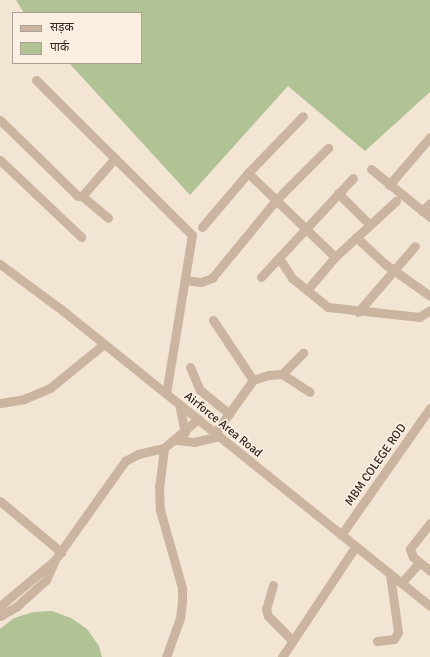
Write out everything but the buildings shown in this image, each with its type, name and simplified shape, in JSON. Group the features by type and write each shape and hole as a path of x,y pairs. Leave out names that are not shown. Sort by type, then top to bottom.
{"street":[{"path":"36,80 192,235 186,280 166,394"},
{"path":"202,226 248,173 303,116"},
{"path":"0,120 73,193 82,196 108,218"},
{"path":"389,185 430,137"},
{"path":"186,280 201,282 212,278 276,200 328,148"},
{"path":"82,196 115,158"},
{"path":"0,160 81,237"},
{"path":"371,169 430,217"},
{"path":"248,173 335,257"},
{"path":"261,278 305,228 353,178"},
{"path":"338,193 369,224"},
{"path":"307,290 335,257 369,224 396,201"},
{"path":"422,211 430,203"},
{"path":"356,237 393,270 430,296"},
{"path":"358,312 415,246"},
{"path":"279,258 292,278 328,307 358,312 419,317 430,310"},
{"name":"Airforce Area Road","path":"0,264 104,344 430,606"},
{"path":"213,320 253,380"},
{"path":"0,403 24,399 50,388 104,344"},
{"path":"282,374 303,353"},
{"path":"190,367 200,390 230,414"},
{"path":"176,440 194,442 217,435 253,380 268,375 282,374 310,392"},
{"path":"179,404 185,432"},
{"name":"MBM COLEGE ROD","path":"341,535 430,408"},
{"path":"0,606 54,560 61,552 118,469 131,457 164,448 176,440 198,419"},
{"path":"164,448 159,486 160,510 182,595 180,618 166,657"},
{"path":"0,501 61,552"},
{"path":"430,523 410,549 419,563 430,571"},
{"path":"282,657 355,546"},
{"path":"0,616 17,606 46,580 54,560"},
{"path":"401,583 419,563"},
{"path":"377,642 388,642 396,637 398,632 390,574"},
{"path":"273,585 266,609 268,616 293,641"}],"green space":[{"path":"16,0 430,0 430,92 365,151 288,86 190,195 70,64 142,64 142,12 23,12"},
{"path":"52,611 71,618 87,629 99,646 102,657 0,657 0,629 14,618 33,612"}]}
